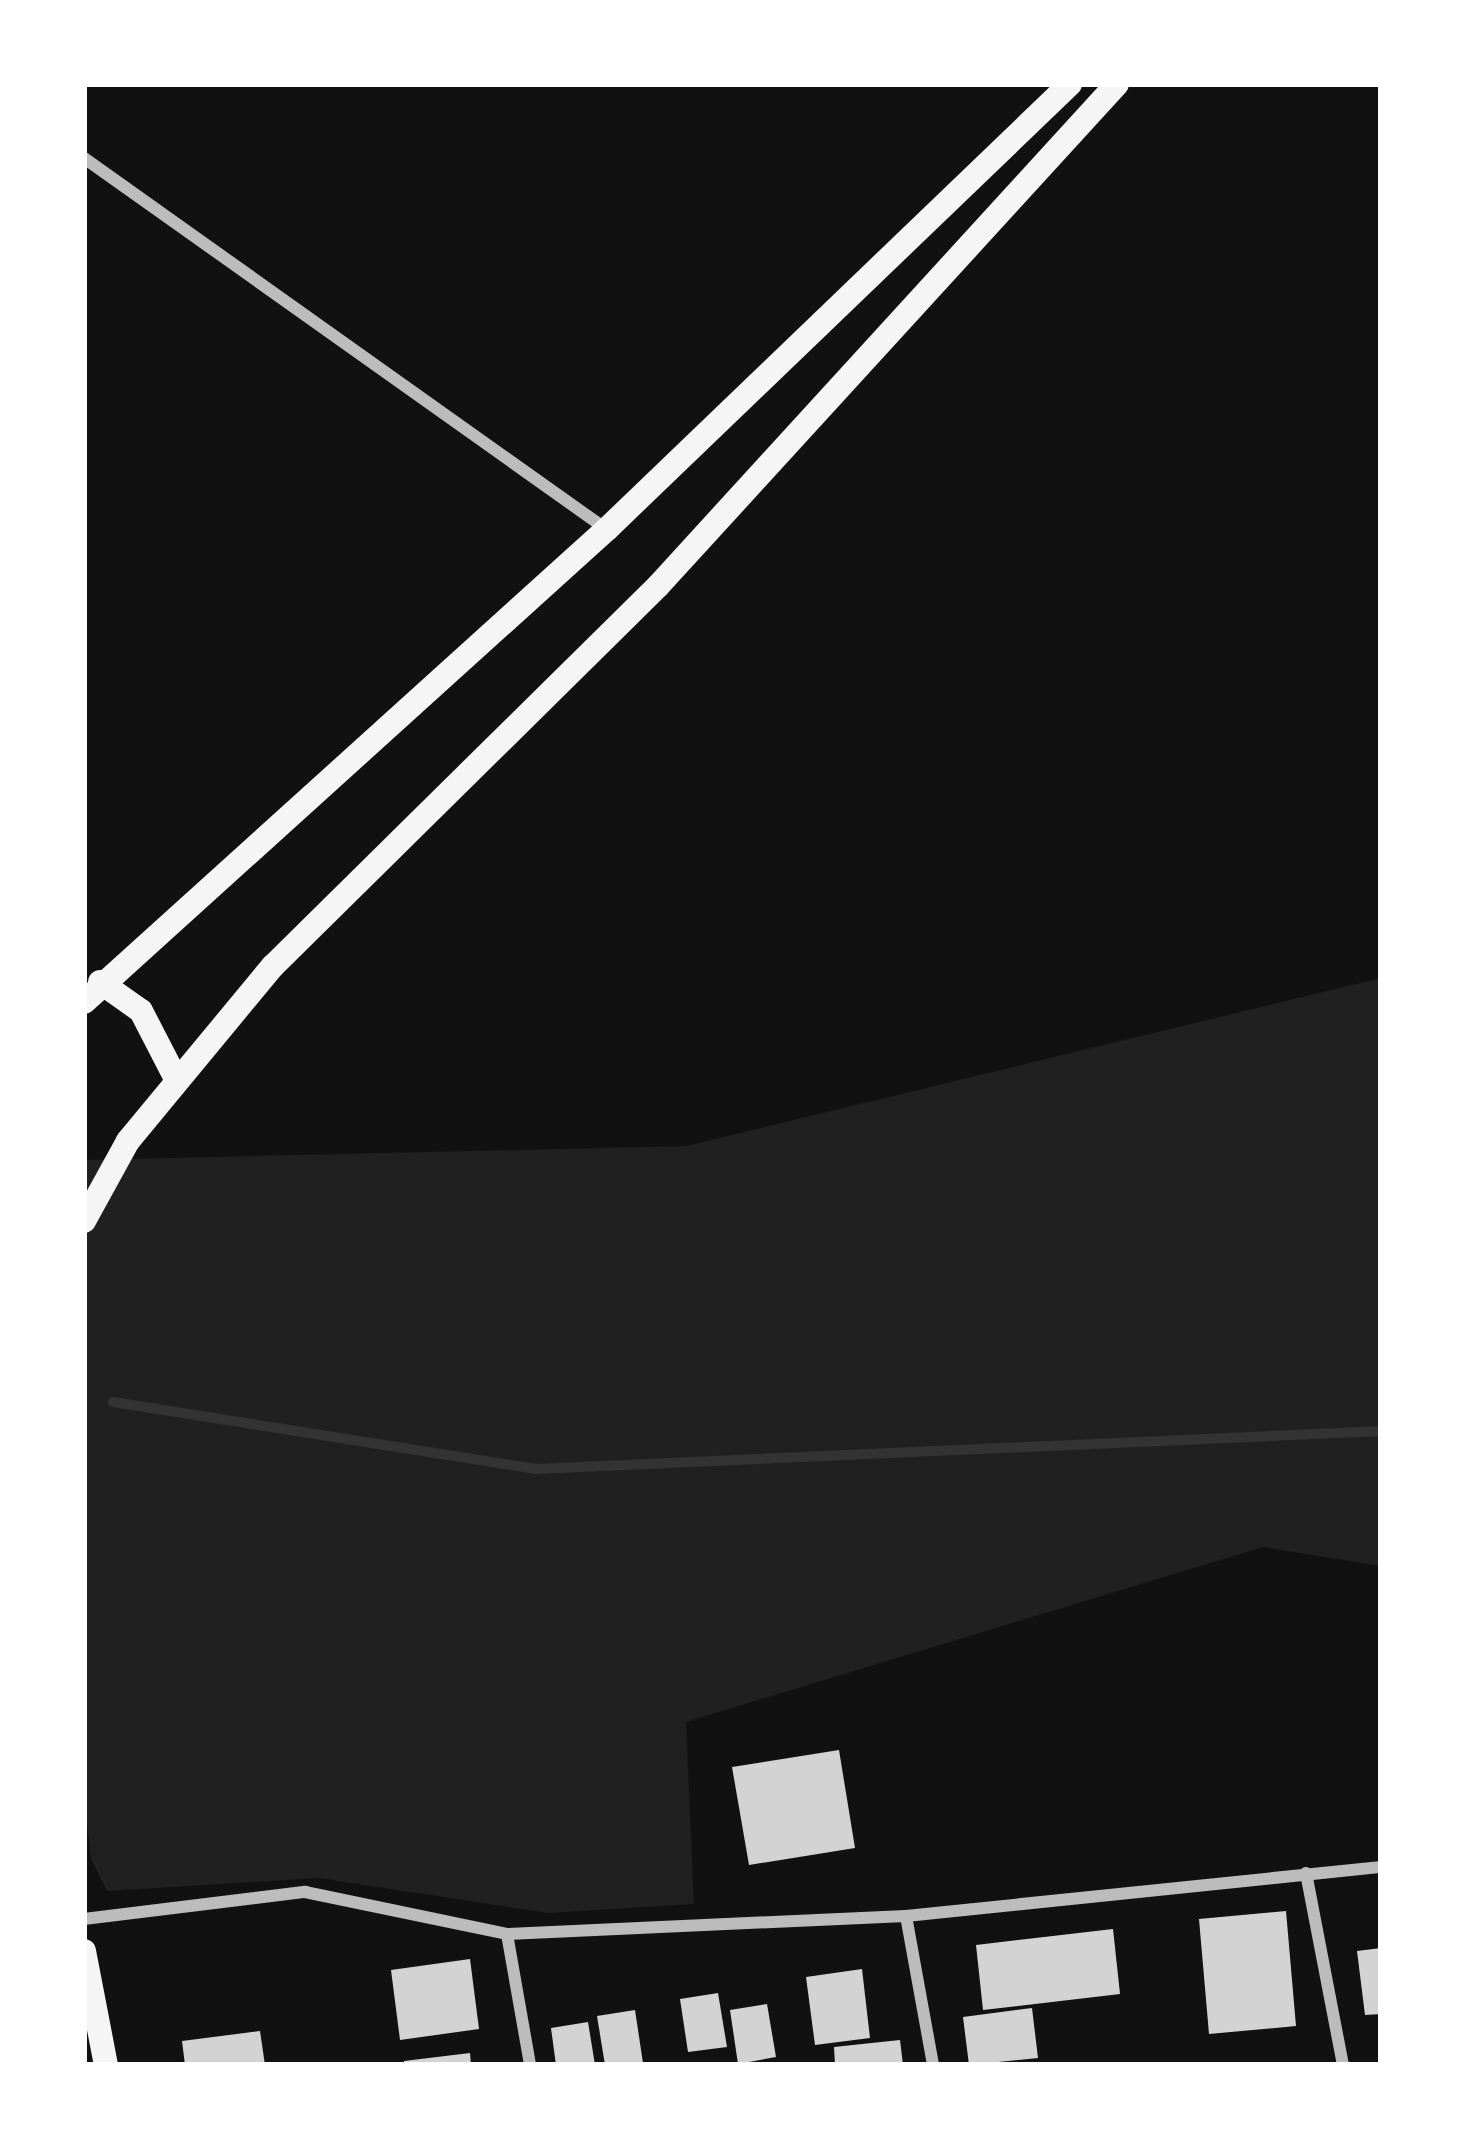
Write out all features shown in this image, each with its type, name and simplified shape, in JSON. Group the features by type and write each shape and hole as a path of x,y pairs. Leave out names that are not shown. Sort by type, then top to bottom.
{"main road":[{"path":"175,1077 141,1011 89,987 607,530 1070,84"},
{"path":"85,1213 175,1077 273,966 658,586 1117,84"},
{"path":"84,1951 106,2065"}],"street":[{"path":"84,158 607,530"},
{"path":"84,1919 305,1892 507,1934 906,1916 1381,1867"},
{"path":"1306,1873 1343,2065"},
{"path":"906,1916 933,2065"},
{"path":"507,1934 530,2065"}],"shaded area":[{"path":"1381,978 1381,1566 1263,1547 686,1722 694,1904 547,1913 319,1878 107,1891 91,1859 84,1794 84,1160 686,1146"}],"building":[{"path":"839,1750 855,1848 749,1865 732,1767"},
{"path":"1286,1911 1296,2026 1209,2034 1199,1919"},
{"path":"1113,1929 1120,1994 983,2010 976,1945"},
{"path":"1381,1948 1381,2014 1365,2015 1357,1951"},
{"path":"470,1959 479,2029 400,2040 391,1970"},
{"path":"862,1969 870,2038 815,2045 806,1977"},
{"path":"718,1993 727,2047 688,2052 680,1999"},
{"path":"767,2004 776,2057 738,2064 730,2010"},
{"path":"1032,2008 1038,2058 969,2065 963,2017"},
{"path":"635,2010 643,2063 605,2065 597,2016"},
{"path":"588,2022 595,2065 556,2065 551,2028"},
{"path":"260,2031 265,2065 185,2065 182,2041"},
{"path":"900,2040 903,2065 835,2065 834,2047"},
{"path":"470,2053 471,2065 404,2065 404,2061"}],"waterway":[{"path":"113,1402 535,1469 1381,1431"}]}
